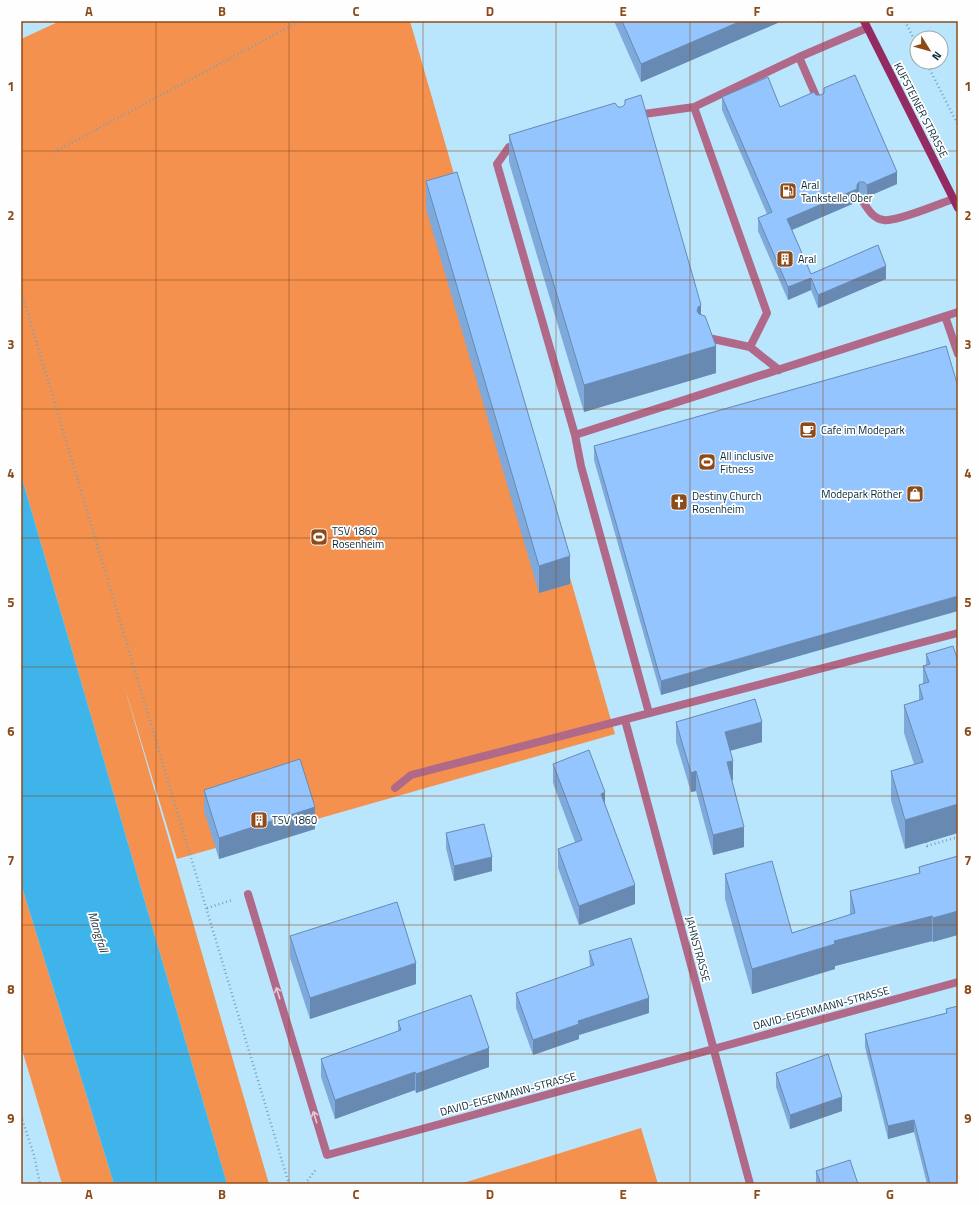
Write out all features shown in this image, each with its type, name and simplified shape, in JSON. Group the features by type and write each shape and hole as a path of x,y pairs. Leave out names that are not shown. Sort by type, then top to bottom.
{"main road":[{"name":"KUFSTEINER STRASSE","path":"866,24 958,208"}],"street":[{"path":"625,117 694,107 866,24"},
{"path":"799,57 819,103"},
{"path":"694,107 767,313 750,347"},
{"path":"525,142 509,146 497,164 575,434 581,466 650,713"},
{"path":"862,200 871,214 884,220 896,219 953,199"},
{"path":"575,434 958,312"},
{"path":"945,316 958,354"},
{"path":"702,337 750,347 779,370"},
{"path":"396,788 411,775 958,633"},
{"name":"JAHNSTRASSE","path":"625,720 750,1184"},
{"name":"DAVID-EISENMANN-STRASSE","path":"248,894 327,1155 958,982"}],"path":[{"path":"54,152 300,21"},
{"path":"905,21 910,30"},
{"path":"930,70 958,125"},
{"path":"21,291 289,1184"},
{"path":"926,842 927,846 958,838"},
{"path":"207,908 248,894"},
{"path":"21,1116 34,1155 40,1184"}],"shaded area":[{"name":"TSV 1860 Rosenheim","path":"60,21 410,21 615,734 177,859 123,682 269,1184 227,1184 21,475 21,39"},
{"path":"21,884 114,1184 62,1184 21,1046"},
{"path":"641,1128 658,1184 460,1184"}],"water":[{"name":"Mangfall","path":"21,475 227,1184 114,1184 21,884"}],"building":[{"path":"622,21 741,21 641,64"},
{"path":"855,75 897,172 867,185 864,182 859,182 857,189 787,219 811,274 878,245 886,266 818,295 811,278 788,287 758,218 772,212 722,97 768,77 780,107 814,92 816,95 821,95 824,93 824,88"},
{"path":"641,95 701,305 698,307 697,311 699,314 705,316 716,346 584,385 509,135 615,103 618,107 622,107 625,104 625,100"},
{"path":"457,172 570,556 539,566 426,181"},
{"path":"946,346 958,387 958,596 661,681 594,446"},
{"path":"953,646 958,661 958,804 905,820 891,771 923,762 904,705 923,699 919,685 929,682 923,666 930,664 926,654"},
{"path":"755,699 762,722 725,732 733,761 727,762 744,827 713,835 696,771 691,773 676,722"},
{"path":"589,750 605,792 601,794 635,885 579,906 558,849 582,840 553,764"},
{"path":"300,759 315,807 219,838 204,790"},
{"path":"484,824 492,857 454,866 446,833"},
{"path":"958,856 958,911 933,918 932,916 834,941 835,944 752,969 725,874 772,861 792,933 855,913 850,891 920,873 919,867"},
{"path":"397,902 416,963 310,998 290,936"},
{"path":"631,938 649,998 578,1021 579,1024 533,1040 516,993 594,965 589,951"},
{"path":"471,995 489,1048 416,1074 415,1072 335,1100 321,1059 401,1030 398,1021"},
{"path":"958,1006 958,1184 930,1184 914,1120 888,1126 865,1034 947,1013 946,1009"},
{"path":"828,1054 842,1097 790,1115 776,1073"},
{"path":"850,1160 858,1184 821,1184 816,1171"}],"place":[{"name":"Aral Tankstelle Ober","path":"788,191"},
{"name":"Aral","path":"785,259"},
{"name":"Cafe im Modepark","path":"808,430"},
{"name":"All inclusive Fitness","path":"707,462"},
{"name":"Modepark Röther","path":"915,494"},
{"name":"Destiny Church Rosenheim","path":"679,502"},
{"name":"TSV 1860 Rosenheim","path":"319,537"},
{"name":"TSV 1860","path":"259,820"}]}
